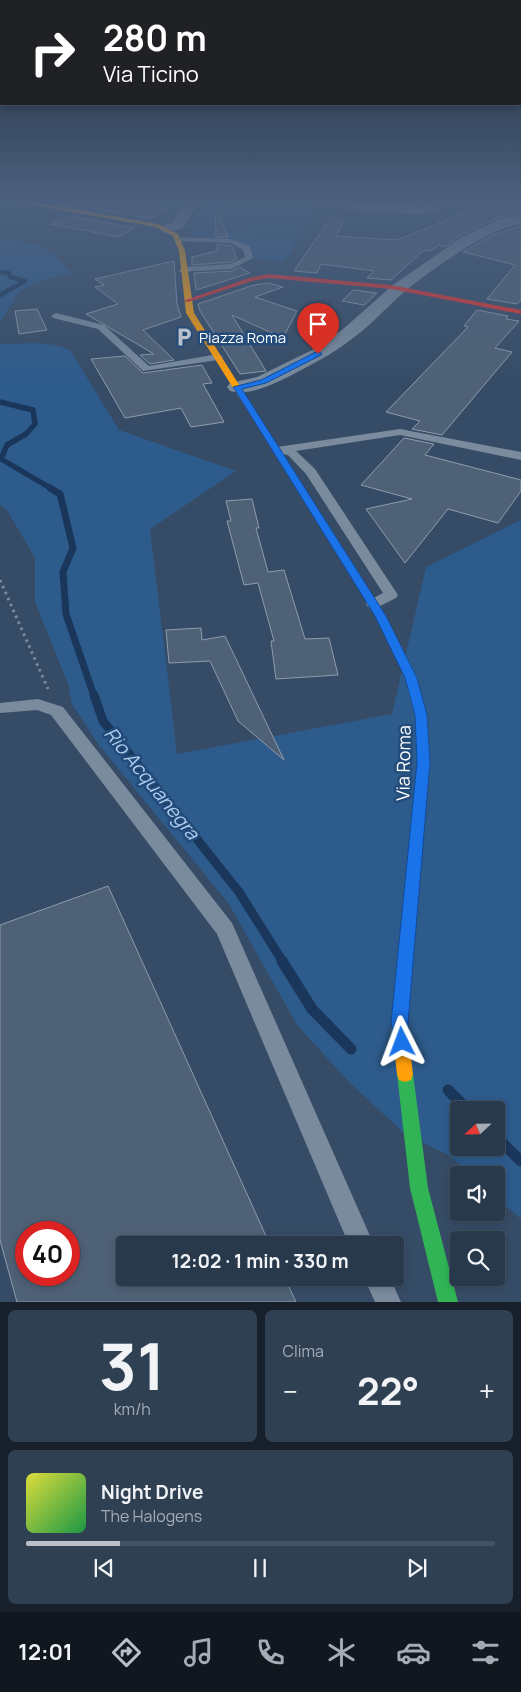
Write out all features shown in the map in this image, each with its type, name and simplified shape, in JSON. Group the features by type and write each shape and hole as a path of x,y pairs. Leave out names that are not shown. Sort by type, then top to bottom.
{"street":[{"name":"Via Roma","path":"182,262 186,301 190,313 373,604 411,678 421,715 424,762 400,1023 419,1188 448,1302"},
{"path":"237,387 263,382 318,354 348,334 399,288 436,262"},
{"path":"186,301 262,277 399,288 521,312"}],"lane":[{"path":"183,270 232,266 241,262"},
{"path":"56,316 101,327 147,368 218,356"},
{"path":"277,450 400,432 521,456"},
{"path":"277,450 291,452 311,472 391,594 373,604"},
{"path":"0,708 38,704 57,711 225,929 358,1236"},
{"path":"381,1286 388,1302"}],"path":[{"path":"0,580 57,711"}],"shaded area":[{"path":"0,262 63,263 71,273 42,281 15,295 15,299 0,322"},
{"path":"0,344 45,344 70,350 119,430 236,471 150,529 177,754 392,714 426,567 521,520 521,1219 505,1205 505,1166 462,1166 450,1156 404,1133 349,1082 297,1025 229,904 99,745 72,704 68,684 35,602 35,558 7,510 0,505"}],"building":[{"path":"174,262 177,304 181,317 143,330 174,360 150,364 140,355 154,354 86,314 118,304 95,287 104,285 95,279"},
{"path":"192,262 231,262 230,262 192,265"},
{"path":"300,262 411,262 391,280 367,278 374,271 321,264 317,273 294,271"},
{"path":"502,262 521,262 521,300 517,304 487,299 515,265"},
{"path":"240,267 250,273 196,290 194,273 232,271"},
{"path":"268,283 283,287 255,297 297,311 283,338 232,315 266,371 240,374 200,311 198,304 254,285"},
{"path":"353,290 377,293 364,305 342,301"},
{"path":"37,309 47,330 19,334 15,311"},
{"path":"477,310 508,316 506,319 519,321 495,348 512,352 442,435 412,429 420,421 386,412 468,327 464,326"},
{"path":"125,356 143,373 202,365 212,383 203,384 224,422 191,427 181,408 125,418 91,359"},
{"path":"404,438 434,444 425,455 521,480 521,491 498,523 448,509 405,563 366,509 412,499 361,485"},
{"path":"252,499 259,528 256,528 268,572 284,570 305,639 329,638 338,675 276,679 271,641 274,641 258,583 244,585 227,521 231,521 226,501"},
{"path":"201,628 202,640 225,636 284,760 238,721 210,661 169,663 166,630"},
{"path":"108,886 266,1236 116,1236 116,1286 289,1286 296,1302 17,1302 0,1240 0,925"}],"waterway":[{"name":"Rio Acquanegra","path":"0,272 9,273 10,277 25,281 0,295"},
{"name":"Rio Acquanegra","path":"0,402 33,410 35,424 26,434 7,445 1,459 52,489"},
{"name":"Rio Acquanegra","path":"50,488 60,494 73,548 63,572 66,614 94,696"},
{"name":"Rio Acquanegra","path":"94,695 103,721 239,892 283,962"},
{"name":"Rio Acquanegra","path":"282,961 312,1009 351,1049"},
{"name":"Rio Acquanegra","path":"448,1090 459,1101"},
{"name":"Rio Acquanegra","path":"505,1146 521,1161"}],"traffic: fast":[{"path":"405,1074 419,1188 448,1302"}],"traffic: slow":[{"path":"183,262 190,313 244,399"},
{"path":"405,1074 399,1023 424,762 421,715 414,690"}],"traffic: jam":[{"path":"186,301 251,279 268,276 391,287 521,312"},
{"path":"244,399 381,616 411,678 414,690"}],"place":[{"name":"Piazza Roma","path":"184,337"}],"route":[{"path":"318,354 263,382 237,387 380,616 411,678 421,715 424,762 400,1023 402,1042"}]}
